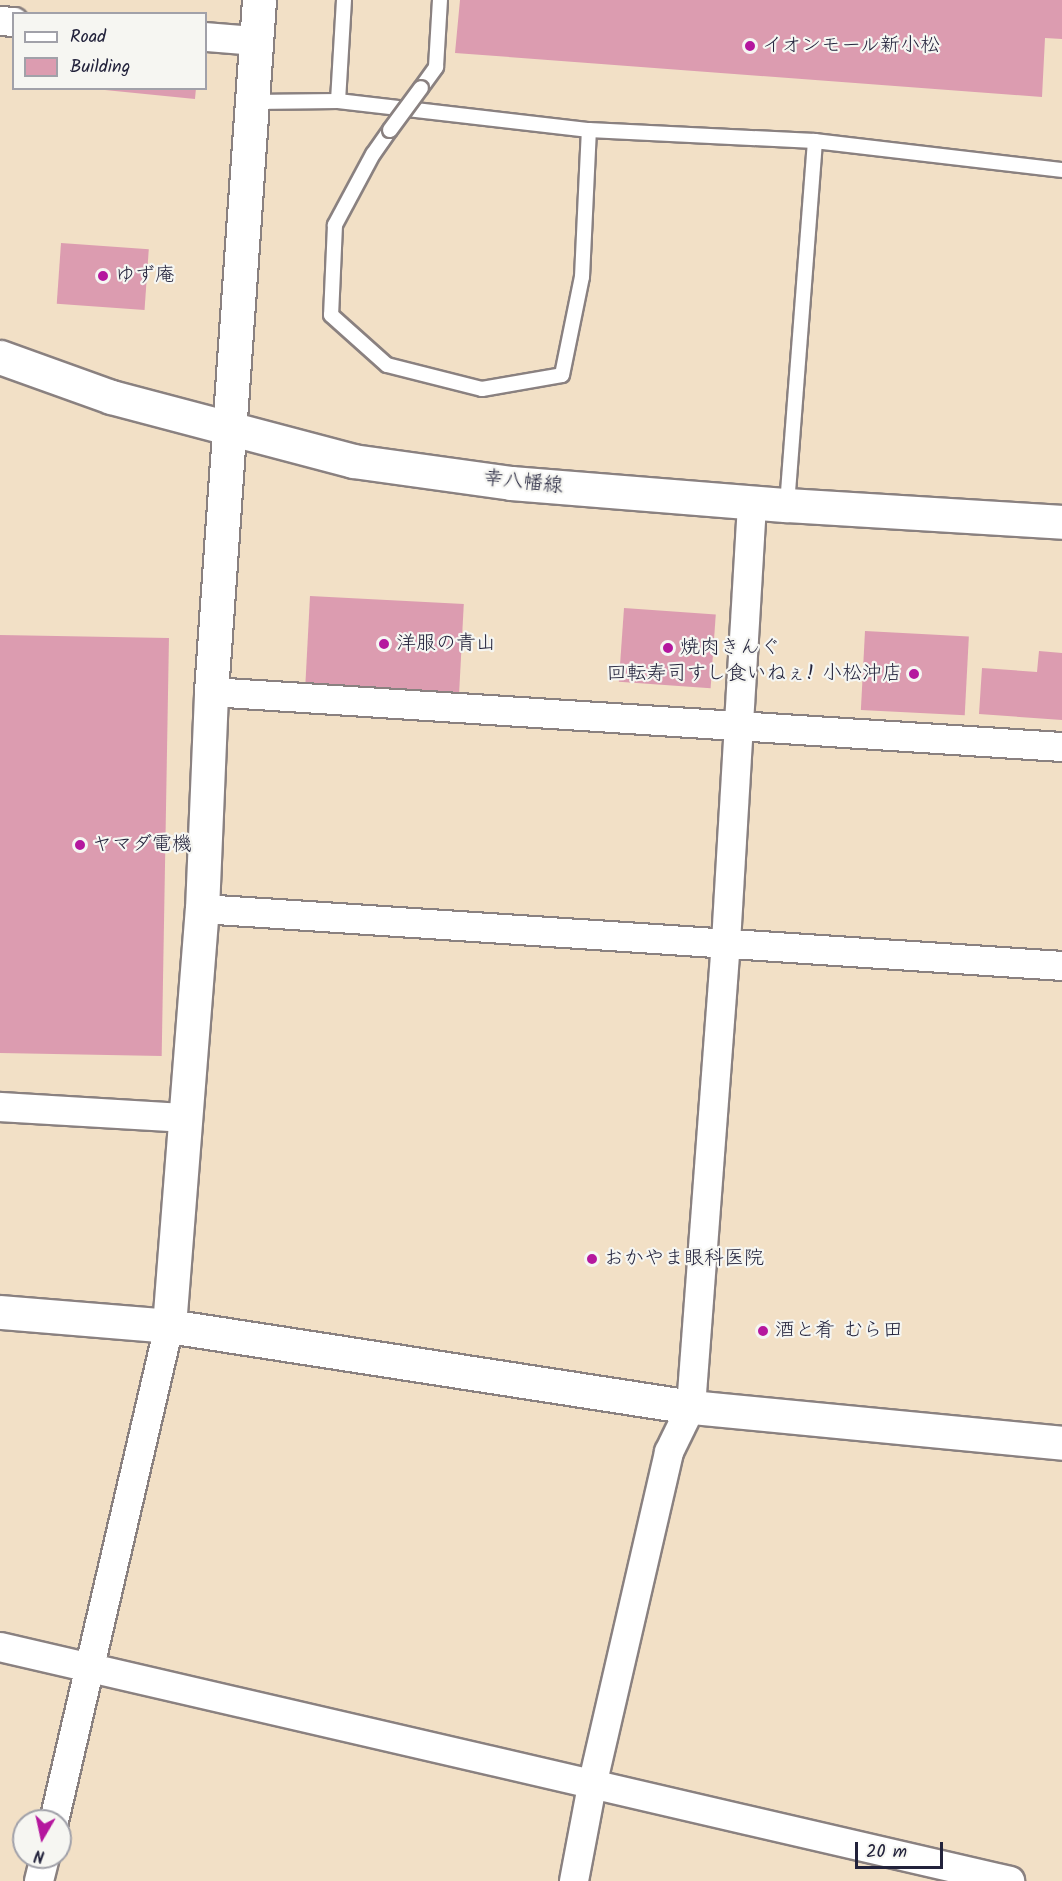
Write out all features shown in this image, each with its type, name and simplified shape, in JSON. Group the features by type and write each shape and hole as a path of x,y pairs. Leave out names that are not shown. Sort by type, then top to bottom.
{"street":[{"path":"57,1809 170,1326 202,909 211,692 259,0"},
{"path":"207,38 255,41"},
{"name":"幸八幡線","path":"0,357 111,397 353,461 511,483 787,505 1062,522"},
{"path":"574,1881 592,1786 669,1452 691,1407 726,942 752,502"},
{"path":"211,692 1062,747"},
{"path":"202,909 1062,966"},
{"path":"0,1107 186,1118"},
{"path":"0,1312 170,1326 691,1407 1062,1443"},
{"path":"0,1647 1010,1881"}],"lane":[{"path":"338,101 344,0"},
{"path":"440,0 436,67 373,154 335,225 331,315 387,365 483,389 562,375 582,277 589,130"},
{"path":"251,102 338,101 589,130 815,141 1062,170"},
{"path":"787,505 815,141"}],"building":[{"name":"イオンモール新小松","path":"460,0 1062,0 1062,39 1045,38 1042,97 455,53"},
{"path":"105,90 196,90 195,99"},
{"name":"ゆず庵","path":"61,243 149,249 145,310 57,304"},
{"name":"洋服の青山","path":"310,596 464,604 459,693 305,685"},
{"name":"焼肉きんぐ","path":"624,608 716,614 711,688 619,682"},
{"name":"回転寿司すし食いねぇ! 小松沖店","path":"865,631 969,636 965,715 861,710"},
{"name":"ヤマダ電機","path":"0,635 169,638 162,1056 0,1053"},
{"path":"1039,651 1062,653 1062,720 979,714 982,668 1037,672"}],"place":[{"name":"イオンモール新小松","path":"750,46"},
{"name":"ゆず庵","path":"103,276"},
{"name":"洋服の青山","path":"384,644"},
{"name":"焼肉きんぐ","path":"668,648"},
{"name":"回転寿司すし食いねぇ! 小松沖店","path":"914,674"},
{"name":"ヤマダ電機","path":"80,845"},
{"name":"おかやま眼科医院","path":"592,1259"},
{"name":"酒と肴 むら田","path":"763,1331"}]}
